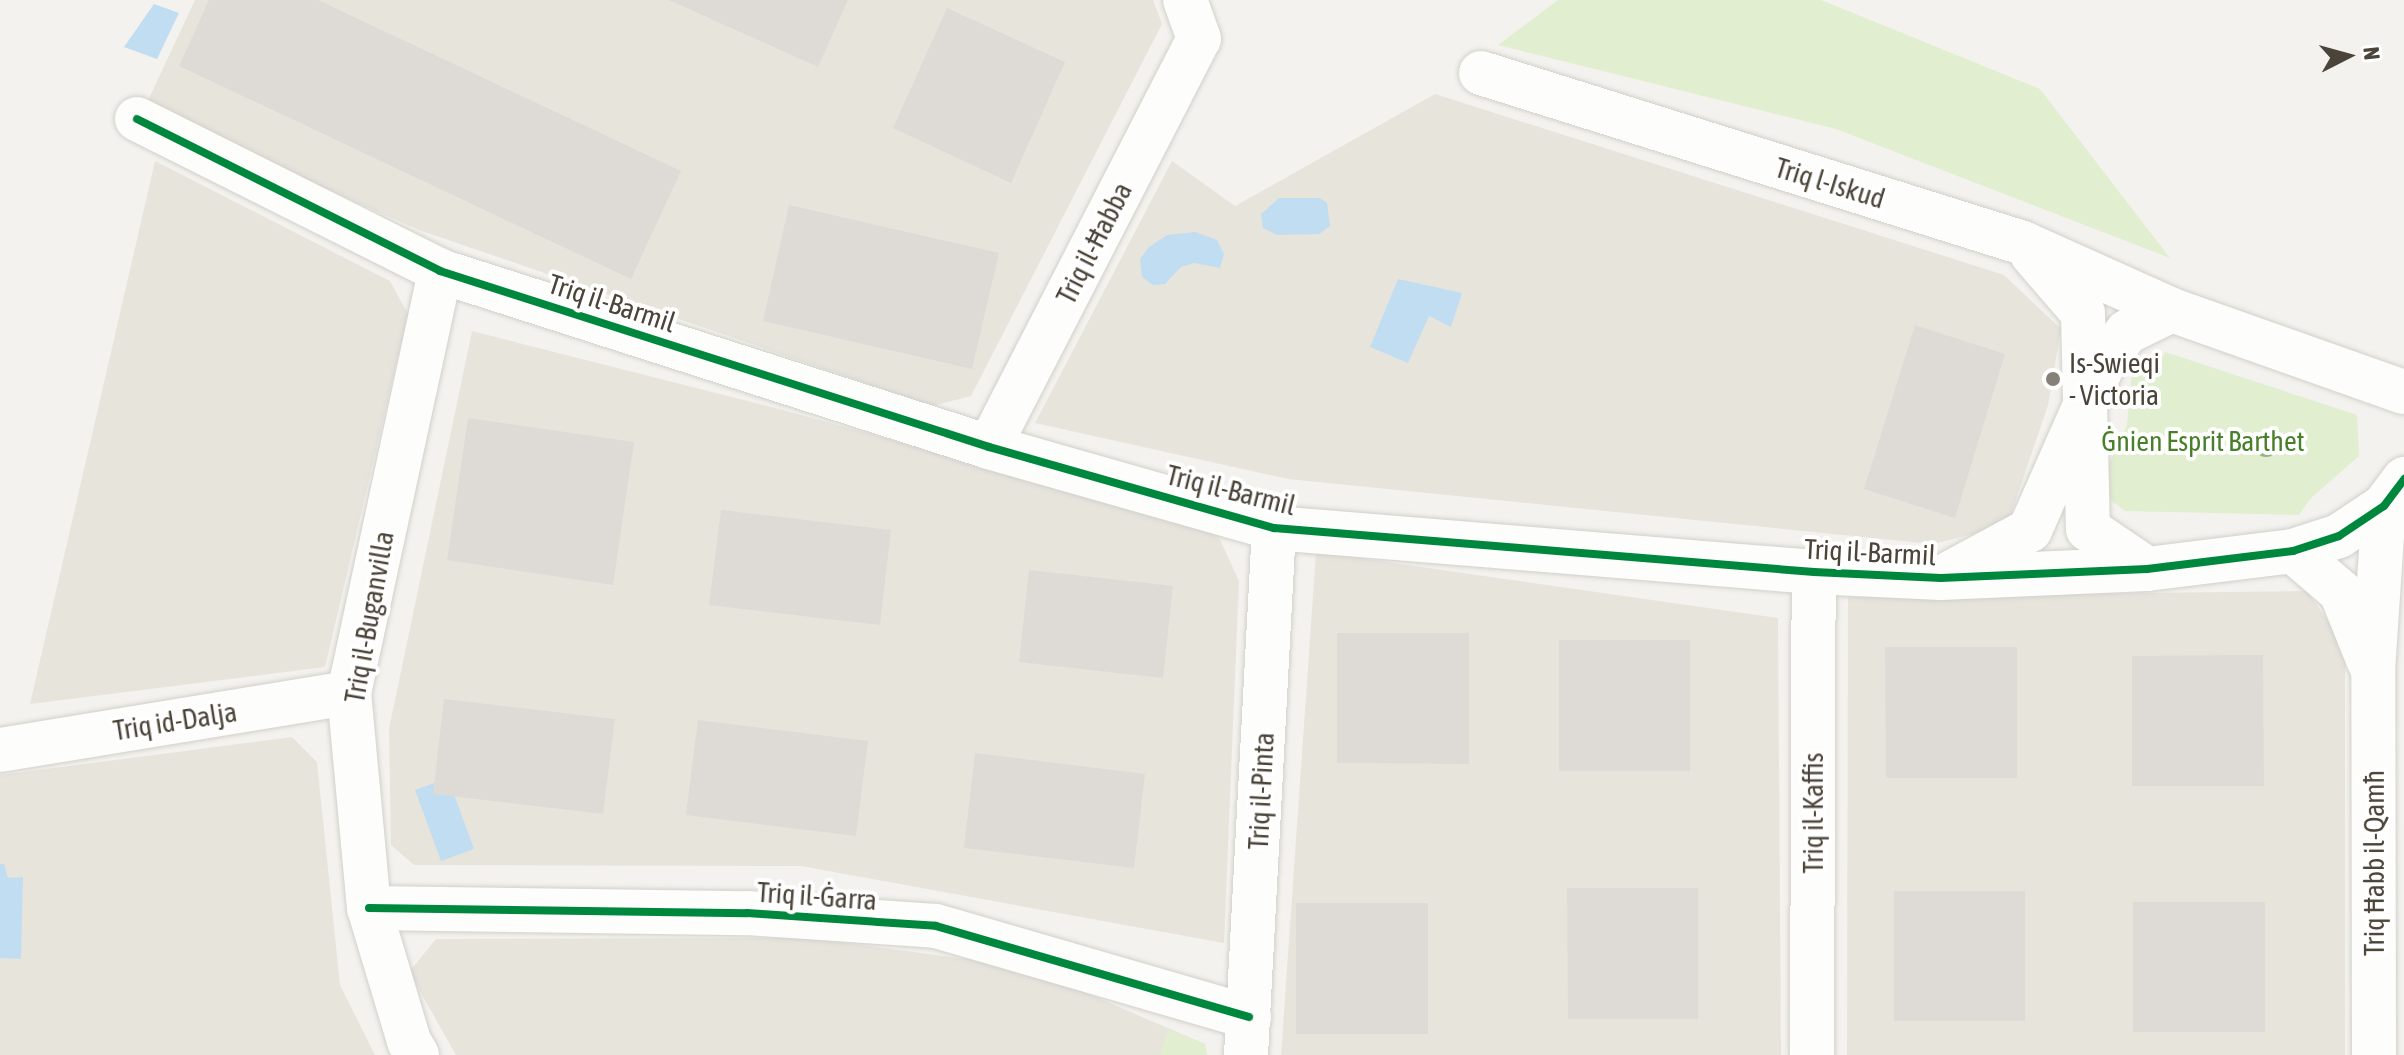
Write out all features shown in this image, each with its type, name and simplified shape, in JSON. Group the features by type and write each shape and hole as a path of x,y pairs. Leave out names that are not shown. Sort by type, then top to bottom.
{"street":[{"name":"Triq il-Ħabba","path":"989,447 1192,19"},
{"name":"Triq l-Iskud","path":"1481,73 2023,243 2172,310 2390,388"},
{"name":"Triq il-Barmil","path":"137,119 440,271 989,447 1274,528 1814,572 1941,578 2147,569 2293,551 2339,536 2394,492"},
{"name":"Triq il-Barmil","path":"1941,578 2030,530 2083,414 2083,313 2023,243"},
{"name":"Triq il-Buganvilla","path":"417,1055 409,1041 369,908 349,693 440,271"},
{"path":"2147,569 2088,529 2083,414 2104,362 2127,332 2172,310"},
{"path":"2390,388 2404,422"},
{"name":"Triq Ħabb il-Qamħ","path":"2374,1055 2373,671 2394,492"},
{"name":"Triq il-Pinta","path":"1248,1036 1274,528"},
{"name":"Triq Ħabb il-Qamħ","path":"2293,551 2341,592 2373,671"},
{"name":"Triq il-Kaffis","path":"1812,1055 1814,572"},
{"name":"Triq id-Dalja","path":"0,750 349,693"},
{"name":"Triq il-Ġarra","path":"369,908 747,913 936,926 1248,1036"}],"shaded area":[{"path":"195,0 1153,0 1162,24 971,396 932,406 419,230 144,109"},
{"path":"1435,94 2004,275 2061,329 2048,405 2007,526 1933,544 1288,479 1035,423 1172,161 1235,206"},
{"path":"155,161 390,281 408,314 325,667 30,704"},
{"path":"472,331 783,410 1215,529 1239,581 1224,943 801,866 414,865 391,845 389,729"},
{"path":"1316,552 1778,618 1781,1055 1281,1055"},
{"path":"2307,591 2345,646 2345,1055 1847,1055 1848,597"},
{"path":"292,737 317,762 340,985 375,1055 0,1055 0,775"},
{"path":"809,938 1026,967 1205,1044 1207,1055 456,1055 409,972 436,939"}],"green space":[{"path":"1558,0 1821,0 2040,89 2170,258 1836,129 1498,45"},
{"name":"Ġnien Esprit Barthet","path":"2165,352 2357,415 2359,456 2310,499 2299,515 2125,511 2104,495 2106,470 2127,425 2133,360 2141,355 2160,361"},
{"path":"1168,1030 1205,1044 1207,1055 1160,1055"}],"water":[{"path":"154,4 179,13 157,59 124,47"},
{"path":"1279,198 1320,198 1327,203 1330,226 1319,234 1277,235 1263,228 1261,214"},
{"path":"1195,232 1217,240 1224,254 1220,268 1194,263 1181,267 1165,284 1153,285 1142,277 1140,259 1148,248 1167,235"},
{"path":"1398,279 1462,293 1451,327 1429,316 1408,363 1370,347"},
{"path":"448,778 474,849 441,861 415,790"},
{"path":"0,864 4,864 8,878 23,877 21,959 0,958"}],"building":[{"path":"209,0 318,0 681,171 631,279 179,66"},
{"path":"669,0 848,0 818,67"},
{"path":"947,8 1065,62 1011,183 893,128"},
{"path":"789,205 999,253 972,369 763,321"},
{"path":"1915,325 2005,354 1955,518 1864,489"},
{"path":"468,418 634,442 613,585 447,560"},
{"path":"721,510 891,530 880,625 709,605"},
{"path":"1029,570 1173,586 1163,678 1019,662"},
{"path":"1337,633 1469,633 1469,764 1337,763"},
{"path":"1559,640 1690,640 1690,771 1559,771"},
{"path":"1885,647 2017,647 2017,778 1886,778"},
{"path":"2263,655 2264,786 2132,786 2132,656"},
{"path":"444,699 615,719 603,814 433,794"},
{"path":"698,720 868,741 856,836 686,815"},
{"path":"975,753 1145,774 1134,868 964,848"},
{"path":"1567,888 1698,888 1698,1019 1568,1019"},
{"path":"1894,891 2025,891 2025,1021 1894,1021"},
{"path":"2133,902 2265,902 2265,1032 2133,1032"},
{"path":"1296,903 1428,903 1428,1034 1296,1034"}],"cycle path":[{"path":"137,119 440,271 989,447 1274,528 1814,572 1941,578 2147,569 2293,551 2339,536 2384,506 2404,479"},
{"path":"369,908 747,913 936,926 1249,1017"}],"place":[{"name":"Is-Swieqi - Victoria","path":"2053,379"}]}
